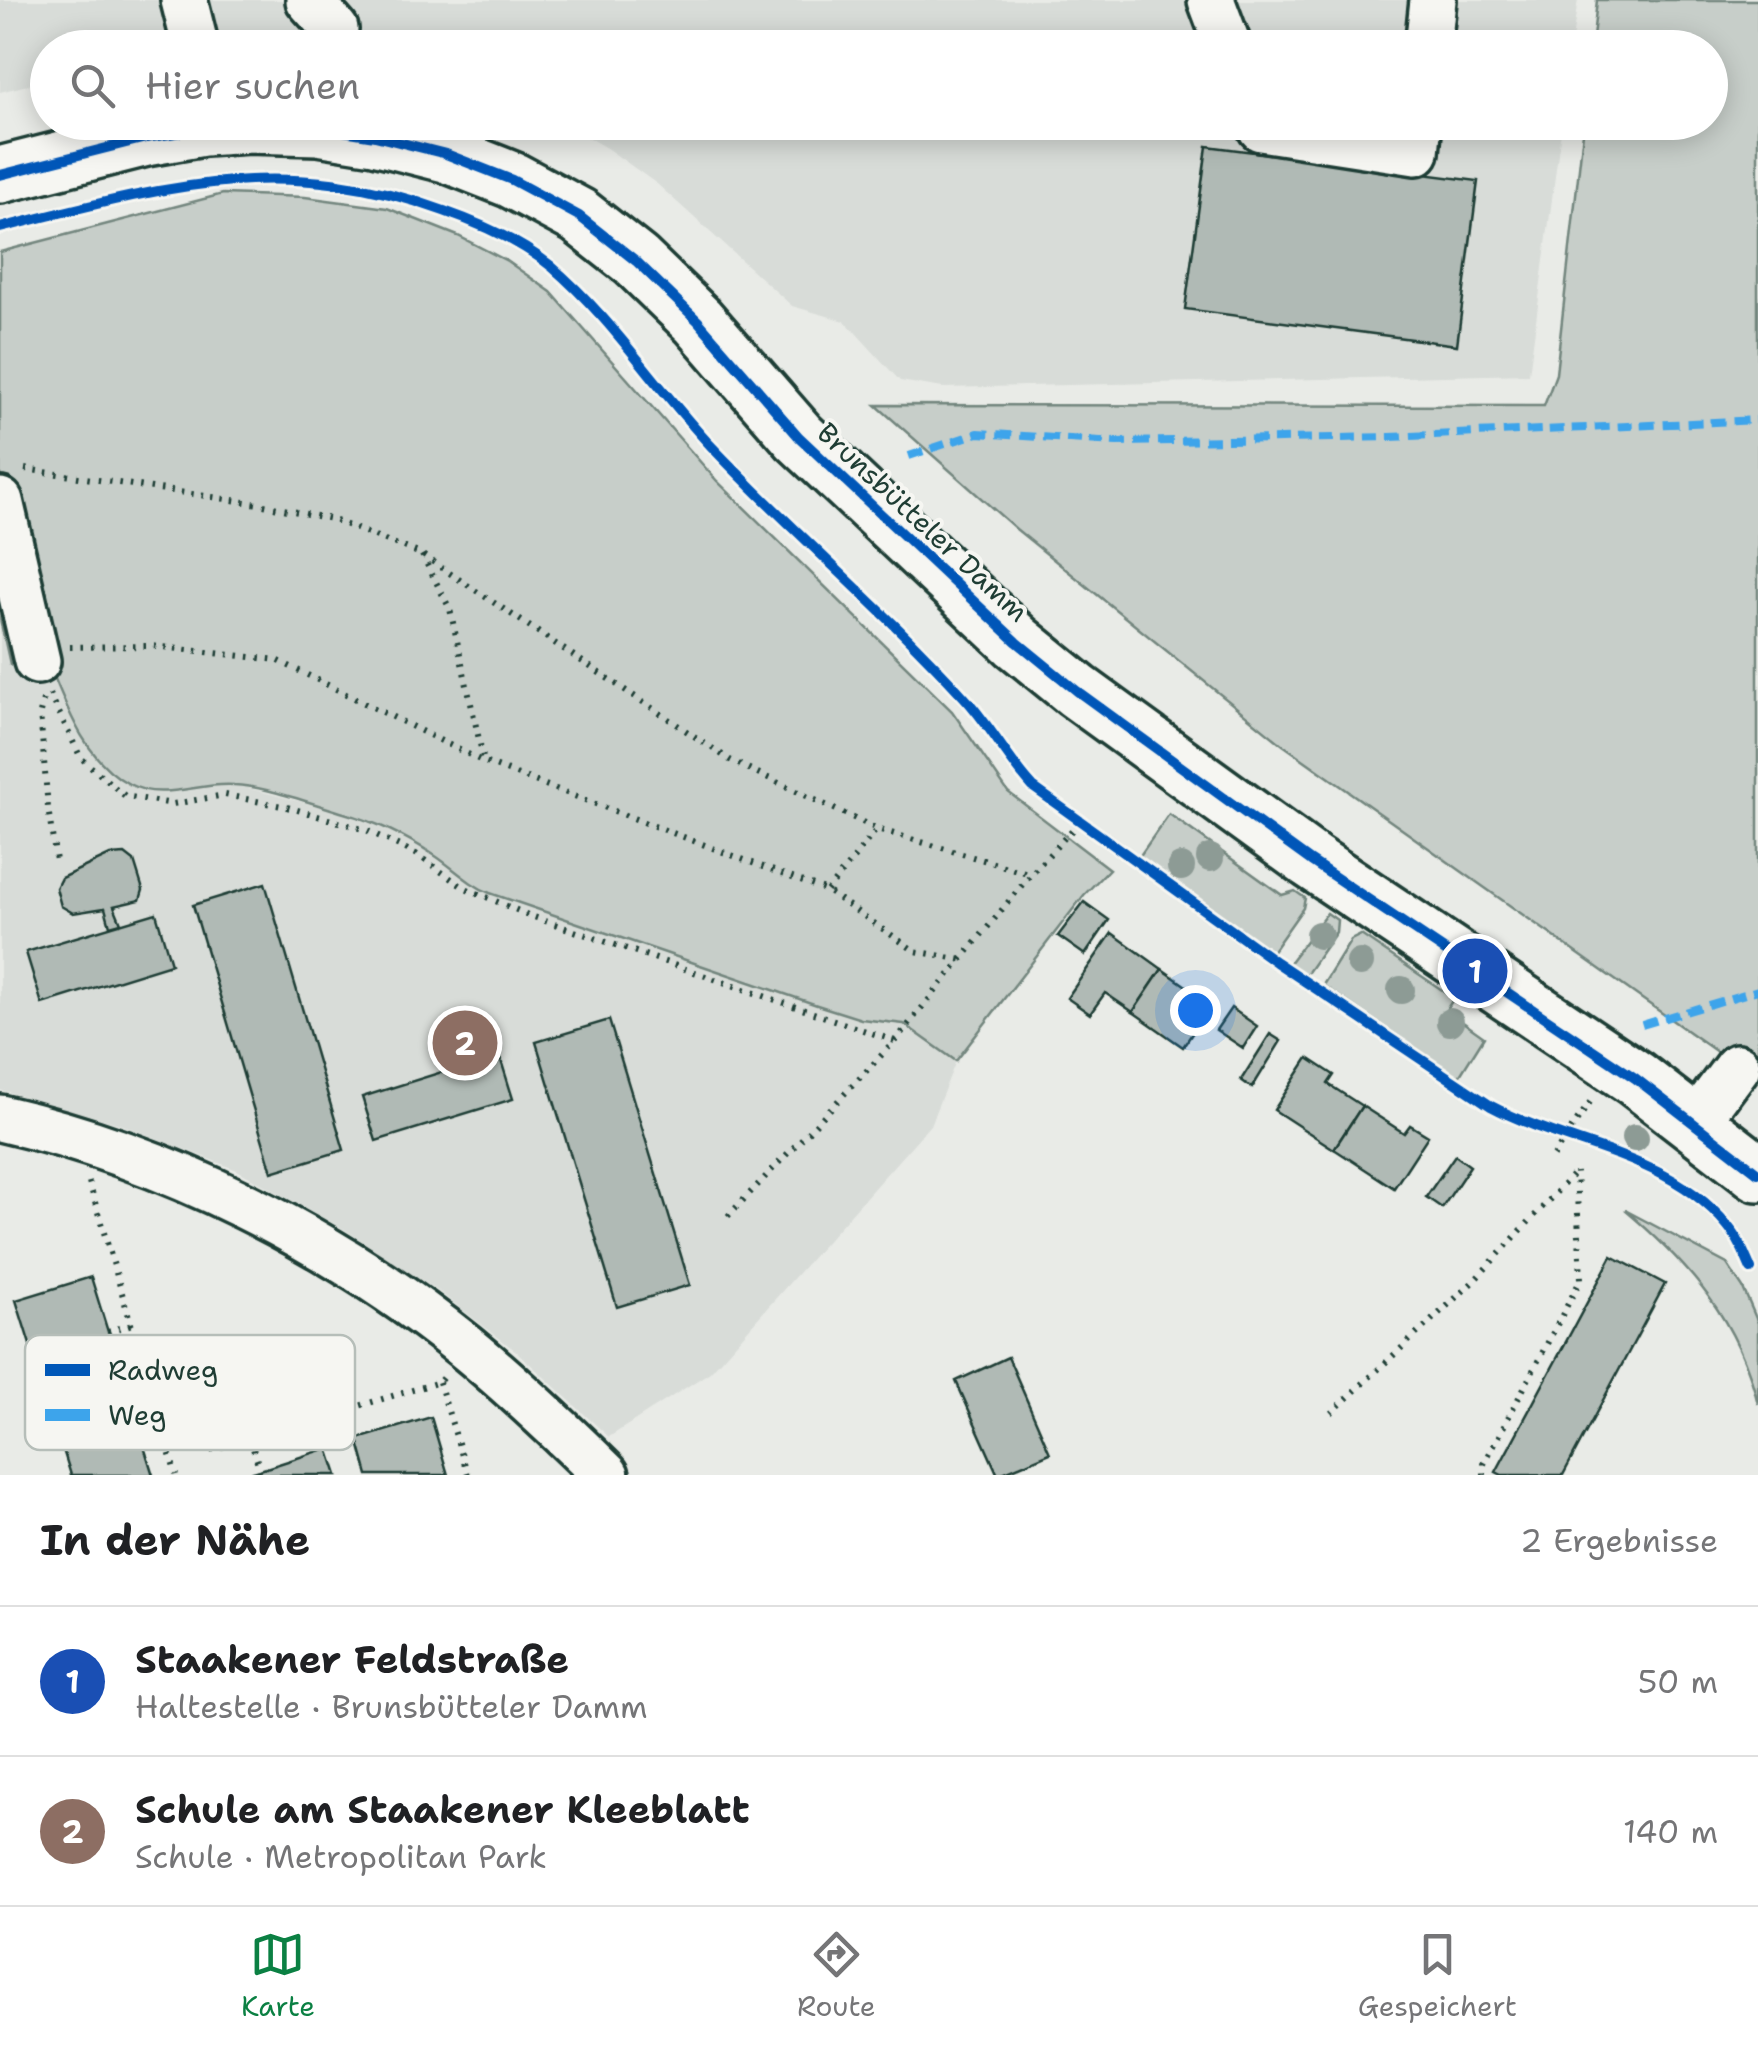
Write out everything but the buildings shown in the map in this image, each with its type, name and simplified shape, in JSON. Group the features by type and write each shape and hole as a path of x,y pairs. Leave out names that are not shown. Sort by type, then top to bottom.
{"main road":[{"name":"Brunsbütteler Damm","path":"0,175 138,140"},
{"name":"Brunsbütteler Damm","path":"391,140 446,154 512,180 578,216 636,261 698,321 799,437 1017,642 1077,691 1311,861 1696,1122 1748,1166 1758,1215"}],"street":[{"path":"184,0 192,30"},
{"path":"1211,0 1222,30"},
{"path":"1430,30 1434,0"},
{"path":"1338,140 1416,152 1417,140"},
{"path":"6,487 36,654"},
{"path":"1696,1122 1737,1067"},
{"path":"0,1118 75,1138 185,1179 350,1265 466,1347 606,1475"}],"path":[{"path":"6,487 26,469 259,504 331,519 421,554 730,760 877,829 1031,874"},
{"path":"421,554 450,610 484,762"},
{"path":"36,654 153,646 277,660 484,762 827,891 915,951 963,960"},
{"path":"56,861 40,713 46,686 81,758 125,796 173,804 225,795 286,807 366,830 416,854 463,887 528,915 895,1041"},
{"path":"827,891 877,829"},
{"path":"728,1216 895,1041 1031,874 1072,830"},
{"path":"1553,1156 1591,1101"},
{"path":"1551,1131 1585,1143"},
{"path":"75,1138 135,1335"},
{"path":"1331,1413 1474,1281 1576,1171 1581,1279 1484,1464 1484,1475"},
{"path":"108,1332 132,1324"},
{"path":"355,1407 439,1382 466,1347"},
{"path":"439,1382 468,1475"},
{"path":"168,1450 176,1475"},
{"path":"254,1450 260,1470"}],"shaded area":[{"path":"0,0 1578,0 1574,30 30,30 30,84 0,92"},
{"path":"1597,0 1758,0 1758,1081 1283,745 1016,529 876,405 1544,406 1556,374 1582,140 1728,140 1728,30 1594,30"},
{"path":"592,140 1560,140 1529,374 943,388 900,381 845,321 792,306 657,184"},
{"path":"223,194 305,197 387,208 458,236 507,261 551,292 717,481 952,711 1008,792 1109,869 1084,895 956,1061 904,1024 861,1019 490,893 413,842 356,817 246,786 154,791 129,784 113,774 88,746 47,659 10,664 0,619 0,252"},
{"path":"0,619 10,664 47,659 79,732 112,771 196,786 236,785 345,813 406,838 473,886 490,893 861,1019 904,1024 956,1061 930,1125 710,1372 609,1437 516,1351 438,1291 347,1231 237,1170 120,1124 0,1090"},
{"path":"1169,814 1282,895 1295,891 1305,898 1303,908 1272,952 1139,857"},
{"path":"1327,913 1337,920 1336,932 1306,975 1289,963"},
{"path":"1361,935 1454,998 1446,1010 1484,1037 1459,1077 1323,985 1351,940"},
{"path":"1625,1210 1727,1264 1743,1288 1758,1323 1758,1404 1738,1346 1708,1296 1670,1251"}],"marked path":[{"path":"909,456 978,433 1117,442 1390,437 1758,420"},
{"path":"1642,1025 1758,990"}],"cycle path":[{"path":"0,175 138,140"},
{"path":"391,140 446,154 512,180 579,216 636,261 698,321 799,437 1017,642 1077,691 1311,861 1635,1078 1758,1173"},
{"path":"0,228 168,189 275,179 385,193 472,222 526,249 573,286 712,447 934,665 973,708 1033,787 1276,962 1491,1106 1621,1156 1683,1186 1710,1207 1734,1234 1751,1269"}],"place":[{"name":"Staakener Feldstraße","path":"1475,971"},
{"name":"Schule am Staakener Kleeblatt","path":"465,1043"}]}
